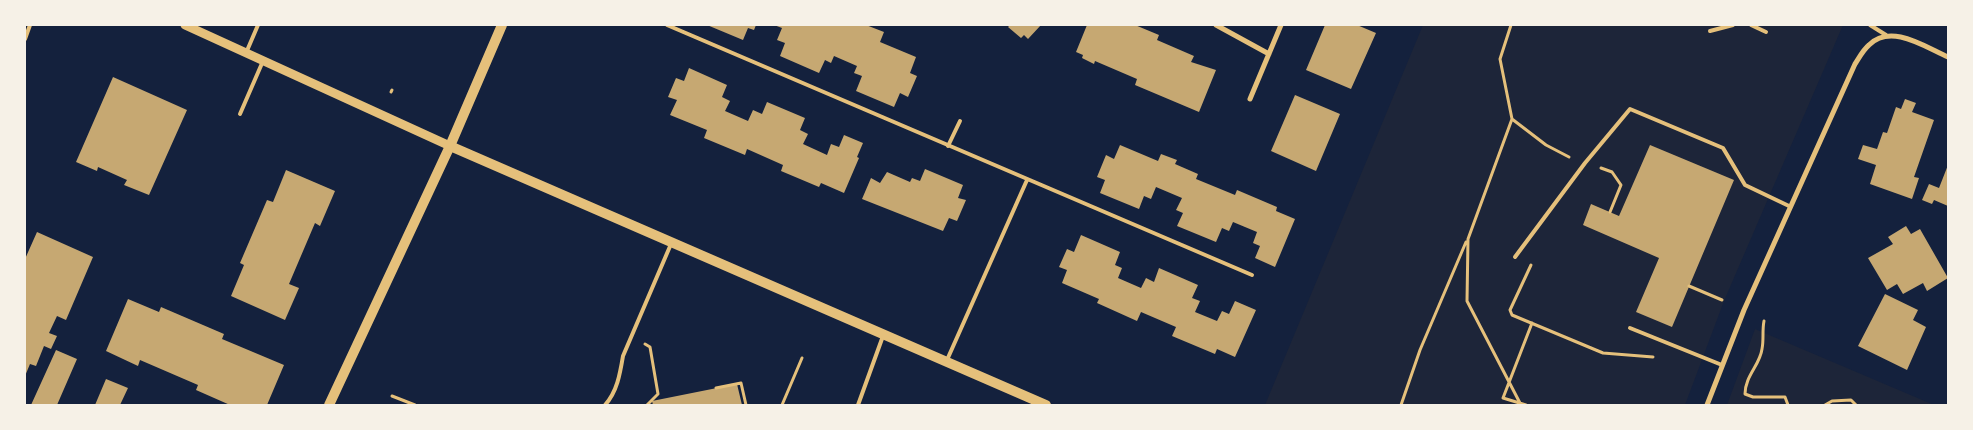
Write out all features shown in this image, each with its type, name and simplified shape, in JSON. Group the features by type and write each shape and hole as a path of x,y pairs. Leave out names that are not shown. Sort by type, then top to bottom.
{"main road":[{"path":"329,405 450,146 502,25"},
{"path":"450,146 1046,405"}],"street":[{"path":"185,25 450,146"},
{"path":"1216,25 1269,54"},
{"path":"1250,99 1281,25"},
{"path":"1706,405 1790,206 1855,64 1869,44 1886,35 1898,36 1948,57"}],"lane":[{"path":"25,39 30,25"},
{"path":"246,53 258,25"},
{"path":"667,25 1252,275"},
{"path":"1710,31 1733,25"},
{"path":"1751,25 1766,32"},
{"path":"1870,25 1886,35"},
{"path":"240,114 263,61"},
{"path":"1515,257 1585,163 1630,109 1723,148 1745,185 1790,206"},
{"path":"948,146 960,120"},
{"path":"946,362 1028,180"},
{"path":"605,405 611,399 620,376 622,356 672,242"},
{"path":"1630,328 1722,365"},
{"path":"858,405 884,334"}],"path":[{"path":"1401,405 1420,350 1468,239 1512,119 1500,59 1511,25"},
{"path":"1512,119 1546,145 1567,156 1612,172 1621,185 1610,212"},
{"path":"1468,239 1466,301 1521,405"},
{"path":"1532,264 1510,310 1512,315 1603,353 1662,358"},
{"path":"1689,286 1722,300"},
{"path":"1764,321 1762,350 1745,385 1745,394 1753,397 1785,397 1788,405"},
{"path":"1526,405 1503,398 1532,323"},
{"path":"644,344 650,347 658,394 647,405"},
{"path":"782,405 802,358"},
{"path":"716,388 741,383 746,405"},
{"path":"392,396 415,405"},
{"path":"1825,405 1832,401 1851,400 1856,405"}],"shaded area":[{"path":"1423,25 1843,25 1724,301 1685,405 1265,405"},
{"path":"1755,329 1934,405 1727,405"}],"building":[{"path":"707,25 756,25 754,30 748,28 743,40"},
{"path":"774,25 866,25 884,32 880,42 916,57 910,73 917,76 908,97 900,93 894,107 856,91 862,76 854,73 857,66 834,56 831,63 825,60 819,73 780,56 785,43 777,40 782,28"},
{"path":"1010,25 1041,25 1028,39 1024,35 1021,38 1008,27"},
{"path":"1087,25 1135,25 1159,35 1157,40 1194,56 1191,62 1216,70 1199,112 1135,85 1137,79 1095,61 1094,64 1082,58 1083,55 1076,52"},
{"path":"1325,25 1357,25 1376,33 1351,89 1306,70"},
{"path":"689,68 727,85 722,97 730,101 725,111 748,121 753,110 762,114 767,102 805,118 800,130 808,134 803,144 827,155 831,144 839,147 844,135 863,143 857,157 859,158 844,193 821,183 819,187 781,171 783,165 747,149 745,155 704,138 707,130 670,115 677,100 668,97 676,78 684,81"},
{"path":"113,77 187,110 149,195 124,185 127,180 98,167 97,171 76,162"},
{"path":"1295,95 1340,114 1316,171 1271,151"},
{"path":"1905,99 1916,103 1912,112 1934,120 1914,177 1919,178 1912,199 1870,184 1876,165 1858,159 1863,145 1877,149 1883,132 1887,133 1896,107 1901,109"},
{"path":"1120,145 1158,161 1161,154 1177,160 1175,164 1198,174 1196,179 1235,195 1237,190 1277,207 1276,211 1295,219 1275,267 1255,258 1260,246 1253,243 1257,232 1233,222 1229,231 1222,228 1216,242 1177,226 1183,213 1176,210 1182,198 1156,187 1151,199 1144,196 1139,209 1100,193 1105,180 1097,177 1106,155 1114,159"},
{"path":"1650,145 1734,180 1672,327 1636,312 1659,258 1583,225 1591,204 1619,216"},
{"path":"1948,165 1948,206 1934,200 1932,204 1922,200 1929,184 1939,188"},
{"path":"925,169 963,185 958,198 966,200 957,221 949,218 943,231 862,199 871,178 880,183 887,172 910,182 912,178 920,181"},
{"path":"286,170 335,191 320,226 315,223 289,284 299,288 285,320 231,296 244,265 240,263 267,200 273,202"},
{"path":"1906,226 1911,234 1920,229 1948,278 1927,291 1923,283 1903,294 1897,284 1887,290 1868,258 1893,244 1888,237"},
{"path":"37,232 93,257 66,320 57,316 49,333 57,336 51,349 44,346 36,366 30,364 25,376 25,259"},
{"path":"1081,235 1120,252 1115,265 1122,268 1118,278 1141,288 1146,278 1154,282 1159,268 1198,285 1192,298 1200,301 1195,312 1217,321 1222,311 1229,314 1235,301 1256,310 1235,357 1217,349 1215,354 1172,336 1176,327 1141,312 1137,321 1097,303 1099,299 1062,283 1067,270 1059,267 1067,249 1074,252"},
{"path":"1885,294 1918,310 1913,320 1926,327 1907,370 1858,346"},
{"path":"128,299 159,312 161,307 224,334 222,339 284,365 267,405 230,405 196,390 198,385 140,360 138,366 106,351"},
{"path":"56,350 77,359 57,405 31,405"},
{"path":"106,379 128,388 120,405 95,405"},
{"path":"737,384 742,405 653,405 652,401"}]}
